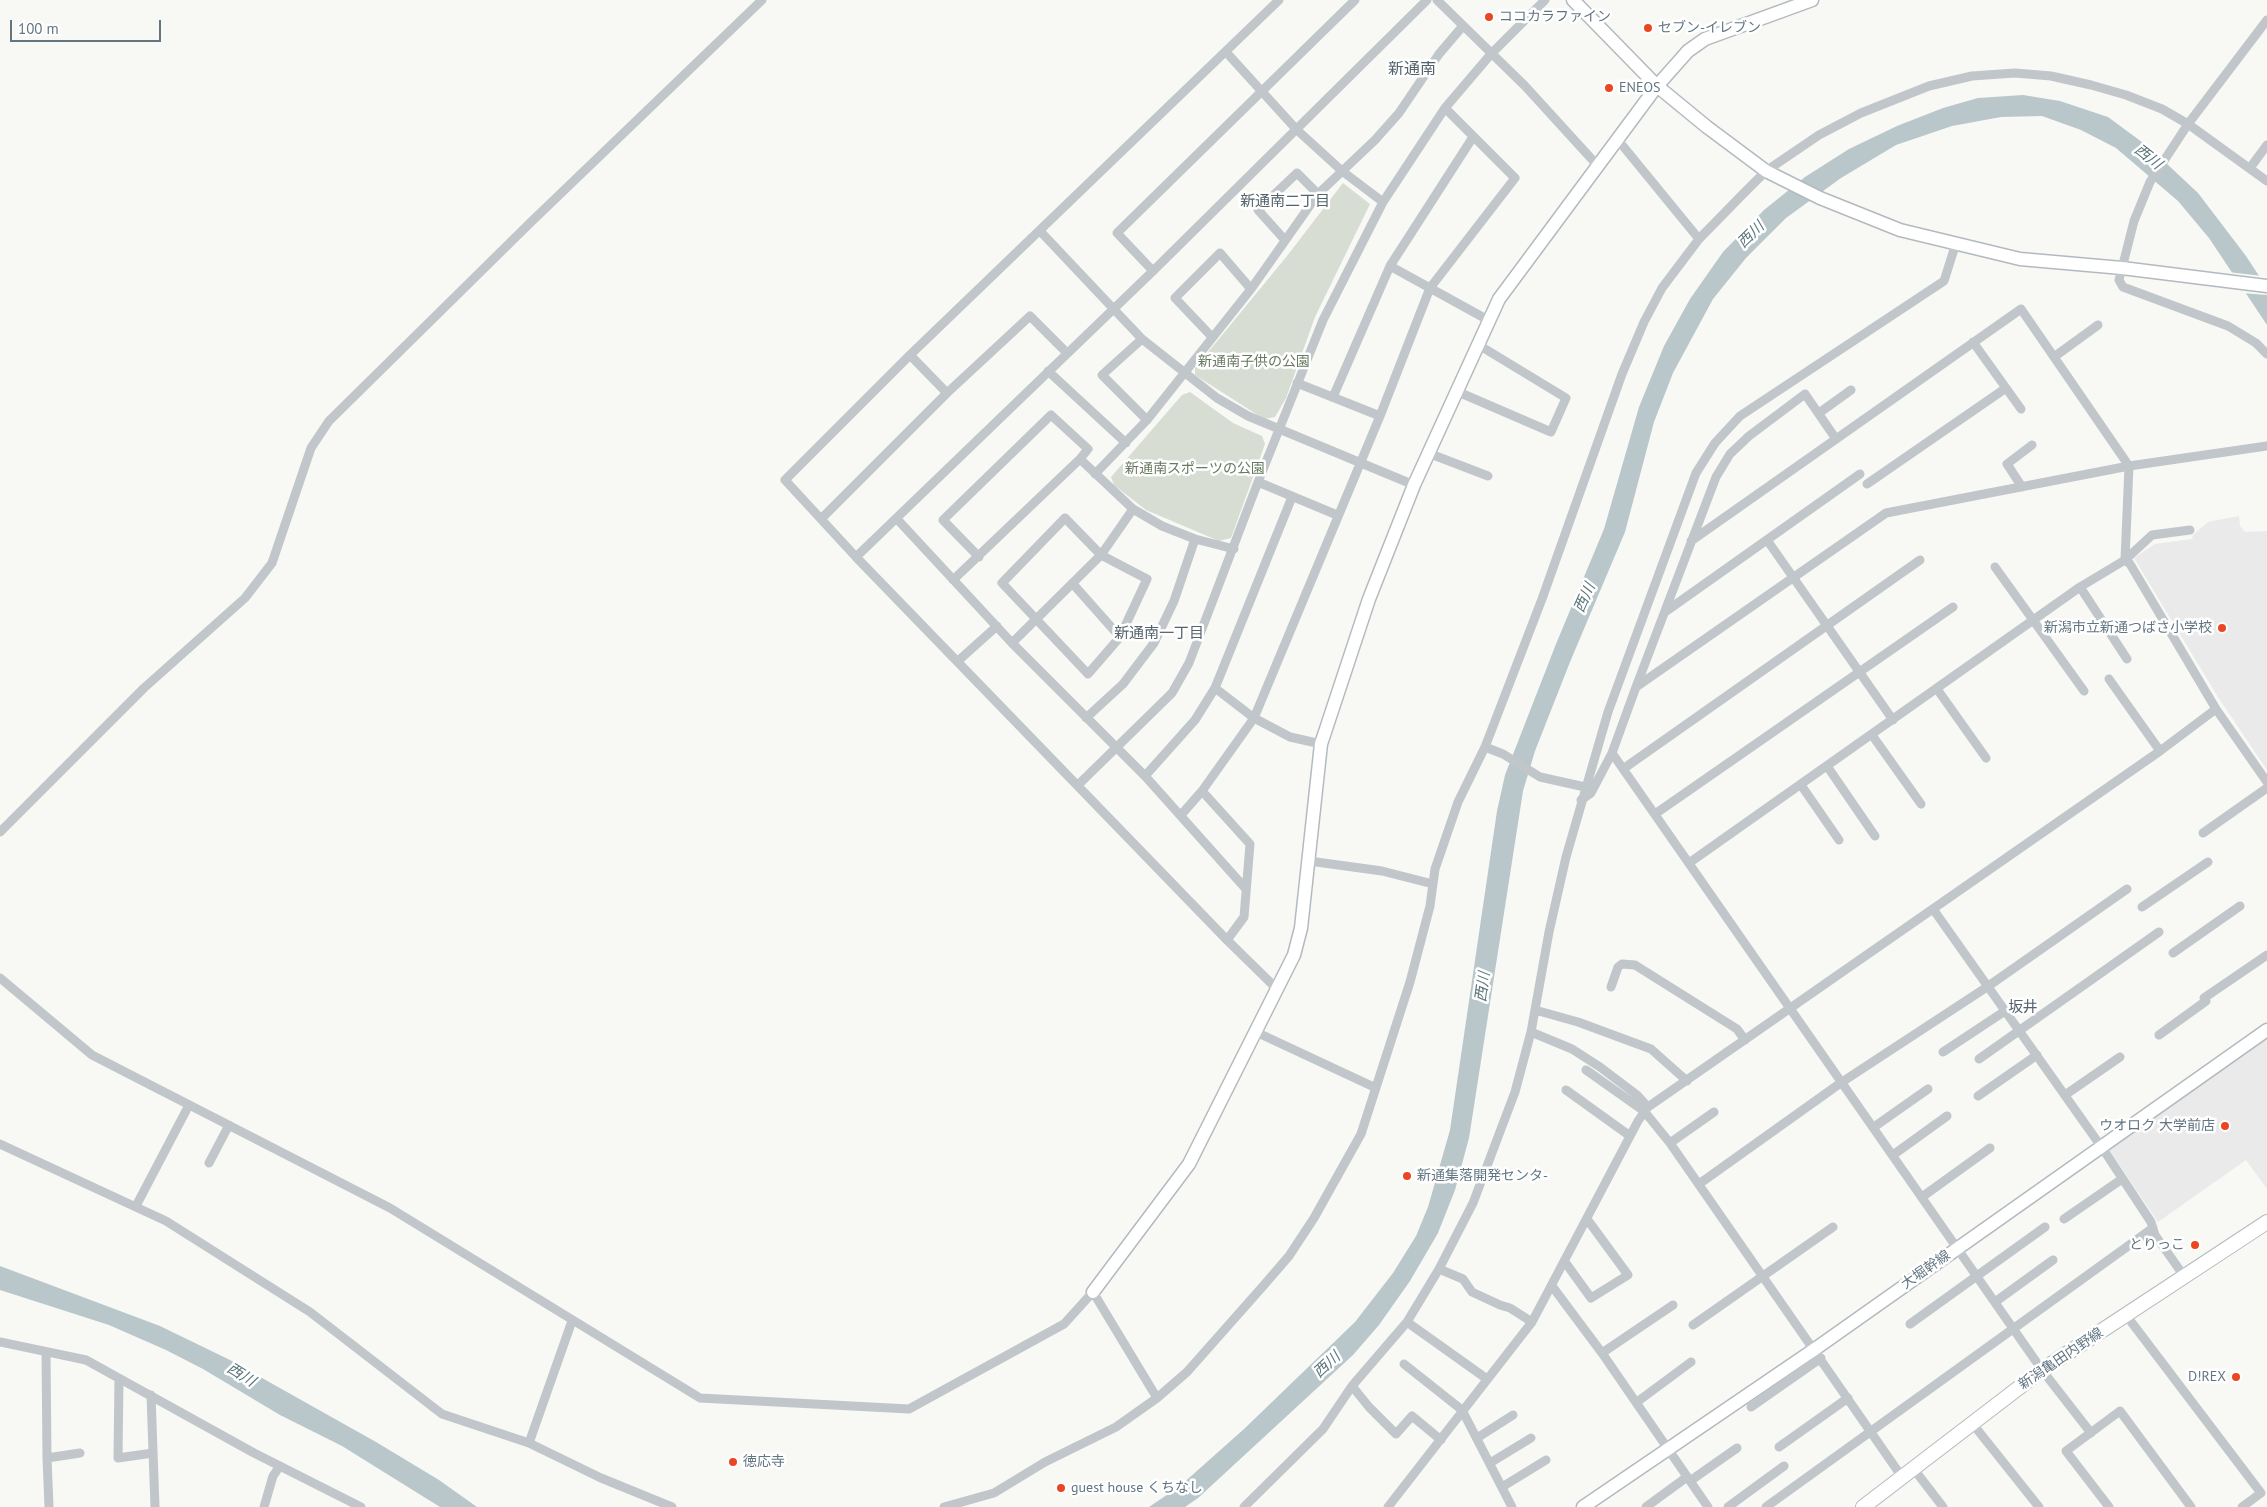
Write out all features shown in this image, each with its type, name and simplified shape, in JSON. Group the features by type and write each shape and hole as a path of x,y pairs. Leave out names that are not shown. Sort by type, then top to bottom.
{"main road":[{"name":"新潟亀田内野線","path":"1866,1506 2042,1370 2267,1222"}],"street":[{"path":"0,832 144,688 245,598 272,563 311,448 329,421 530,223 762,0"},
{"path":"1278,990 1227,940 856,557 785,480 910,355 1279,0"},
{"path":"1153,271 1117,233 1355,0"},
{"path":"856,557 1111,309 1153,271 1427,0"},
{"path":"1436,0 1525,86 1598,166"},
{"path":"1078,785 1172,693 1189,663 1258,482 1323,320 1383,202 1445,108 1491,54 1545,0"},
{"path":"1573,0 1658,86 1707,127 1766,171 1820,198 1900,230 2020,259 2122,268 2267,286"},
{"path":"0,978 92,1055 390,1208 700,1398 909,1409 1064,1324 1093,1292 1189,1164 1294,955 1301,928 1321,744 1369,599 1414,485 1499,299 1658,86 1688,51 1705,38 1812,0"},
{"path":"2267,20 2188,124 2150,182 2134,220 2119,280 2123,287 2228,326 2256,343 2267,354"},
{"path":"1095,474 1147,420 1251,289 1284,239 1318,194 1375,140 1398,114 1439,54 1462,27"},
{"path":"1226,52 1296,129 1342,171 1383,202"},
{"path":"944,1507 994,1493 1045,1462 1116,1427 1157,1398 1187,1372 1289,1256 1314,1218 1361,1134 1410,982 1430,906 1435,869 1458,802 1485,747 1542,599 1622,374 1644,322 1662,288 1699,239 1766,171 1819,135 1860,113 1929,86 1972,76 2014,73 2051,76 2091,85 2162,108 2188,124 2267,181"},
{"path":"1181,815 1202,791 1254,718 1380,416 1430,288 1515,178 1445,108"},
{"path":"1333,397 1390,266 1473,136"},
{"path":"1618,140 1699,239"},
{"path":"2250,168 2267,145"},
{"path":"1284,239 1258,210 1297,173 1318,194"},
{"path":"1040,231 1111,309 1142,339 1217,398 1248,416 1414,485"},
{"path":"1244,1507 1323,1429 1352,1386 1407,1322 1439,1269 1474,1203 1515,1092 1531,1032 1549,932 1581,800 1608,712 1693,482 1715,443 1740,416 1944,281 1956,243"},
{"path":"1212,338 1174,298 1220,254 1251,289"},
{"path":"1390,266 1488,320"},
{"path":"1691,540 2021,309 2129,466 2125,560 2134,571 2216,709 2267,782"},
{"path":"822,518 947,393 1030,316 1067,353"},
{"path":"2054,356 2098,325"},
{"path":"1142,339 1102,375 1147,420"},
{"path":"1973,342 2021,409"},
{"path":"1456,391 1551,432 1566,398 1477,344"},
{"path":"910,355 947,393"},
{"path":"1048,371 1126,443"},
{"path":"1297,383 1380,416"},
{"path":"1867,484 2006,388"},
{"path":"1819,413 1851,390"},
{"path":"1581,800 1592,793 1612,753 1691,540 1716,477 1730,454 1749,436 1805,394 1836,439"},
{"path":"953,580 979,557 1080,459 1088,449 1052,415 943,520 979,557"},
{"path":"2022,487 2007,464 2032,446"},
{"path":"1636,687 1886,513 2129,466 2267,446"},
{"path":"1428,453 1488,476"},
{"path":"1080,459 1133,509 1162,526 1195,539 1234,549"},
{"path":"1665,612 1860,474"},
{"path":"1258,482 1337,516"},
{"path":"1145,776 1195,720 1215,688 1292,497"},
{"path":"1012,643 1034,619 1073,584 1101,555 1133,509"},
{"path":"1066,518 1101,555 1147,578 1120,637 1088,674 1034,619 1002,583 1066,518"},
{"path":"897,519 1012,643 1145,776 1246,888"},
{"path":"1689,863 2080,587 2125,560 2152,535 2190,530"},
{"path":"1086,718 1123,684 1154,643 1174,601 1195,539"},
{"path":"1767,540 1893,720"},
{"path":"1623,769 1920,560"},
{"path":"1995,567 2084,691"},
{"path":"1073,584 1120,637"},
{"path":"2080,587 2127,659"},
{"path":"1655,814 1953,607"},
{"path":"958,661 997,626"},
{"path":"2109,679 2160,751"},
{"path":"1215,688 1254,718 1290,737 1321,744"},
{"path":"1937,689 1986,758"},
{"path":"1388,1507 1532,1322 1646,1109 2160,751 2216,709"},
{"path":"1872,734 1921,804"},
{"path":"1485,747 1503,754 1540,776 1585,787"},
{"path":"1612,753 2012,1328 2091,1433"},
{"path":"1827,766 1875,836"},
{"path":"1801,785 1839,840"},
{"path":"2203,833 2267,788"},
{"path":"1202,791 1250,844 1244,917 1227,940"},
{"path":"1309,861 1382,872 1433,884"},
{"path":"2142,907 2208,862"},
{"path":"1699,1184 1842,1082 1987,987 2127,889"},
{"path":"2173,953 2240,906"},
{"path":"1933,909 2101,1147 2153,1228 2155,1235 2184,1276"},
{"path":"1979,1059 2018,1029 2159,932"},
{"path":"2159,1035 2267,955"},
{"path":"1611,987 1618,967 1622,964 1634,965 1737,1029 1745,1040"},
{"path":"1535,1010 1578,1022 1651,1049 1687,1081"},
{"path":"1943,1052 2005,1011"},
{"name":"大堀幹線","path":"1583,1507 1818,1353 1957,1248 2267,1030"},
{"path":"1256,1032 1376,1088"},
{"path":"1531,1032 1572,1049 1637,1095 1871,1431 1907,1473 1943,1507"},
{"path":"1978,1096 2037,1055"},
{"path":"2066,1096 2120,1057"},
{"path":"1586,1070 1646,1109"},
{"path":"1874,1128 1928,1089"},
{"path":"1566,1090 1630,1136"},
{"path":"136,1206 189,1105"},
{"path":"1670,1143 1714,1112"},
{"path":"1893,1155 1947,1116"},
{"path":"209,1163 229,1125"},
{"path":"0,1144 166,1221 310,1312 442,1414 529,1443 601,1478 672,1507"},
{"path":"1922,1197 1990,1148"},
{"path":"2064,1219 2122,1179"},
{"path":"1564,1262 1591,1298 1628,1275 1587,1219"},
{"path":"1693,1325 1833,1226"},
{"path":"1910,1324 2045,1227"},
{"path":"1766,1507 2153,1228"},
{"path":"1995,1302 2053,1260"},
{"path":"1439,1269 1462,1279 1472,1292 1510,1308 1532,1322"},
{"path":"1552,1286 1637,1402 1708,1507"},
{"path":"1093,1292 1157,1398"},
{"path":"1602,1353 1673,1305"},
{"path":"2126,1315 2261,1493 2242,1507"},
{"path":"529,1443 572,1321"},
{"path":"1407,1322 1487,1379"},
{"path":"0,1342 86,1360 119,1380 151,1395 350,1504 361,1507"},
{"path":"46,1352 47,1458 50,1507"},
{"path":"1752,1407 1818,1353"},
{"path":"1637,1402 1691,1362"},
{"path":"1404,1364 1462,1410 1512,1507"},
{"path":"119,1380 118,1458 153,1453"},
{"path":"1352,1386 1369,1407 1396,1434 1412,1416 1441,1440"},
{"path":"151,1395 155,1507"},
{"path":"1779,1447 1848,1398"},
{"path":"2109,1507 2066,1451 2120,1411 2191,1507"},
{"path":"1477,1438 1513,1416"},
{"path":"1972,1423 2039,1507"},
{"path":"1490,1463 1531,1438"},
{"path":"1646,1507 1737,1448"},
{"path":"47,1458 80,1453"},
{"path":"1502,1487 1546,1460"},
{"path":"264,1507 273,1476 280,1466"},
{"path":"1728,1507 1784,1466"}],"shaded area":[{"name":"新潟市立新通つばさ小学校","path":"2239,516 2240,526 2245,532 2267,531 2267,770 2218,697 2134,558 2155,544 2192,539 2193,535 2208,522"},
{"path":"2267,1039 2267,1189 2246,1160 2158,1222 2108,1148"}],"green space":[{"name":"新通南子供の公園","path":"1343,183 1370,204 1315,317 1286,398 1275,417 1264,419 1195,375 1195,368 1287,256"},
{"name":"新通南スポーツの公園","path":"1190,392 1233,423 1262,436 1265,444 1231,538 1219,541 1146,510 1114,485 1111,477 1182,395"}],"water":[{"name":"西川","path":"2023,95 2060,101 2108,117 2150,148 2198,193 2246,256 2267,288 2267,325 2209,238 2178,201 2116,148 2081,130 2042,116 2001,117 1952,126 1896,145 1841,178 1786,218 1746,258 1713,299 1673,373 1654,422 1625,532 1535,751 1523,791 1469,1138 1455,1190 1438,1233 1410,1281 1379,1325 1353,1355 1198,1498 1185,1507 1149,1507 1180,1486 1244,1429 1355,1322 1393,1273 1416,1236 1428,1207 1450,1130 1497,811 1505,775 1556,644 1604,529 1639,407 1664,346 1690,299 1723,252 1764,210 1805,177 1849,149 1897,126 1943,108 1978,98"},
{"name":"西川","path":"0,1266 160,1326 230,1360 376,1442 439,1480 477,1507 440,1507 342,1446 280,1415 203,1369 166,1350 109,1325 0,1290"}],"pier":[{"path":"2228,272 2262,276 2267,284 2267,295 2242,293"}],"place":[{"name":"ココカラファイン","path":"1489,17"},
{"name":"セブン-イレブン","path":"1648,28"},
{"name":"ENEOS","path":"1609,88"},
{"name":"新潟市立新通つばさ小学校","path":"2222,628"},
{"name":"ウオロク 大学前店","path":"2225,1126"},
{"name":"新通集落開発センタ-","path":"1407,1176"},
{"name":"とりっこ","path":"2195,1245"},
{"name":"D!REX","path":"2236,1377"},
{"name":"徳応寺","path":"733,1462"},
{"name":"guest house くちなし","path":"1061,1488"}],"district":[{"name":"新通南","path":"1412,69"},
{"name":"新通南二丁目","path":"1285,202"},
{"name":"新通南一丁目","path":"1159,634"},
{"name":"坂井","path":"2023,1008"}]}
